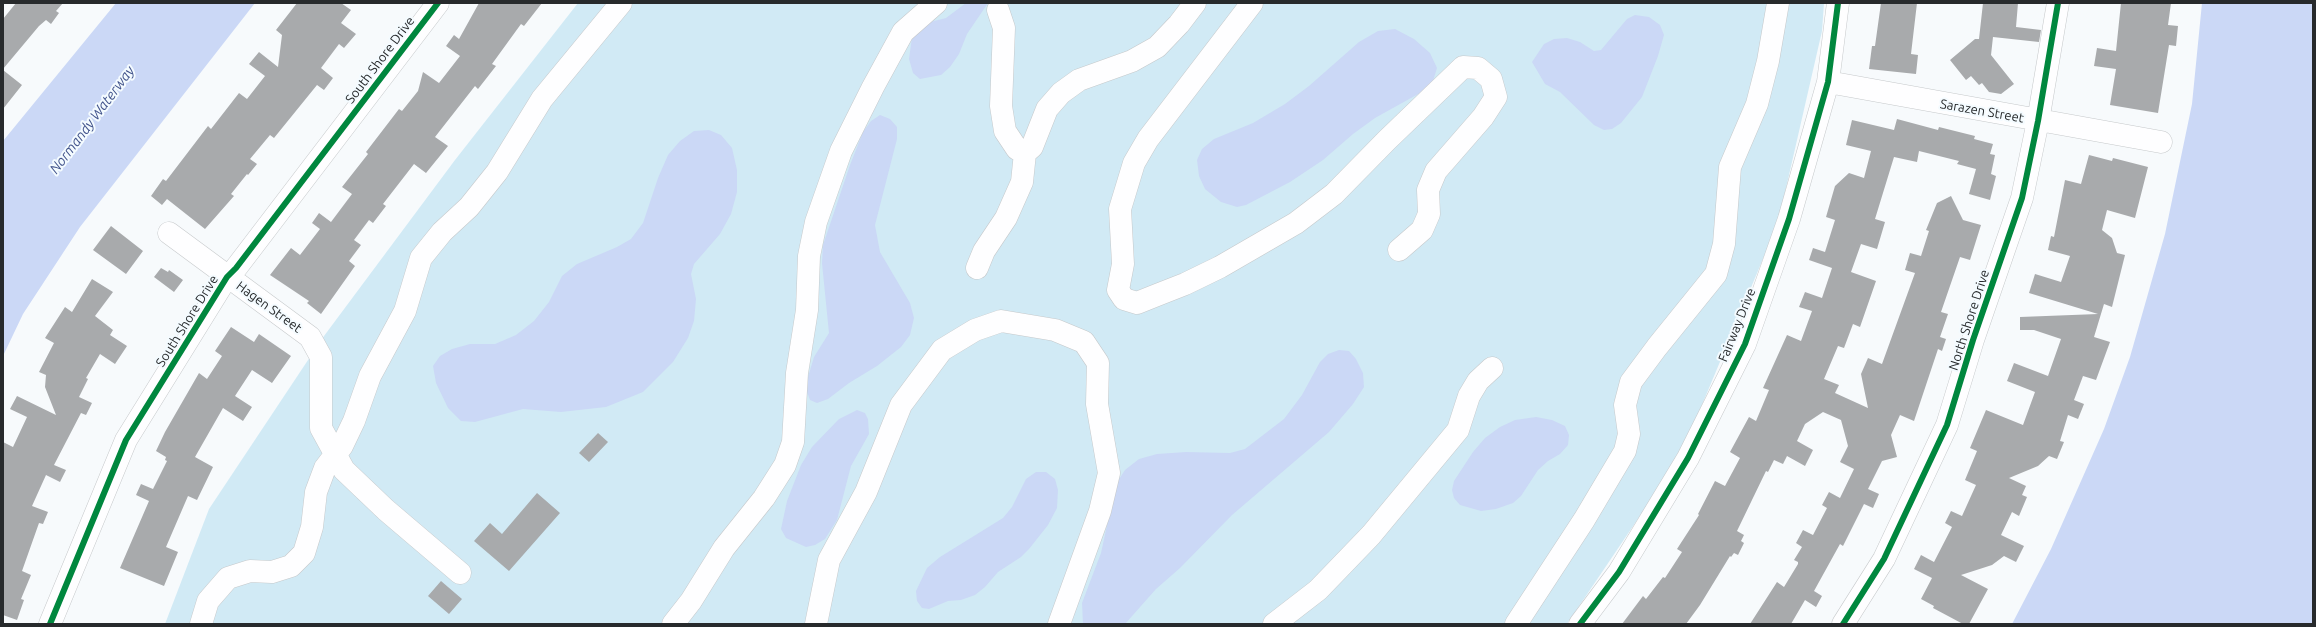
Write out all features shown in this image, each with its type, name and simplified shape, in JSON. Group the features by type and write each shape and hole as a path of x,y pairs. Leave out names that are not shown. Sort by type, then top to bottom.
{"street":[{"name":"South Shore Drive","path":"50,624 126,440 226,277 236,268 438,3"},
{"path":"201,624 208,601 228,578 250,571 272,572 292,566 304,553 312,527 316,492 325,468 334,454 342,446 354,421 370,376 405,311 421,258 442,232 469,207 498,172 542,99 621,3"},
{"path":"673,624 691,601 724,548 764,498 785,465 793,442 796,373 807,310 809,256 819,215 841,151 856,118 903,32 936,3"},
{"path":"977,268 984,251 1006,218 1022,182 1025,153 1032,147 1047,109 1061,93 1079,80 1132,61 1157,47 1179,24 1195,3"},
{"path":"1252,3 1148,139 1134,163 1125,186 1120,209 1123,264 1118,290 1124,299 1136,303 1185,284 1220,267 1296,223 1334,194 1387,140 1463,67 1478,68 1492,79 1496,97 1483,117 1436,171 1428,190 1429,214 1422,230 1399,250"},
{"path":"1516,624 1584,520 1625,451 1629,434 1625,405 1631,382 1656,346 1716,274 1724,244 1730,167 1757,104 1768,61 1778,3"},
{"name":"Fairway Drive","path":"1580,624 1619,572 1688,458 1744,344 1789,219 1828,82 1838,3"},
{"name":"North Shore Drive","path":"1843,624 1884,559 1947,425 1973,340 2022,198 2038,121 2058,3"},
{"path":"998,10 1004,28 1001,106 1005,131 1016,149 1025,153"},
{"name":"Sarazen Street","path":"1828,82 2161,142"},
{"name":"Hagen Street","path":"169,234 310,337 321,357 321,428 334,454"},
{"path":"816,624 829,560 866,492 901,405 942,350 975,330 1001,321 1055,330 1084,342 1098,363 1097,404 1109,473 1100,511 1059,624"},
{"path":"1274,624 1318,590 1371,535 1458,430 1469,396 1478,381 1492,368"},
{"path":"334,454 344,470 386,510 460,573"}],"shaded area":[{"path":"578,3 1824,3 1822,31 1778,223 1681,455 1567,624 165,624 209,509 324,336 455,160"}],"water":[{"name":"Normandy Waterway","path":"116,3 255,3 80,227 23,314 3,356 3,141"},
{"path":"966,3 988,3 967,34 959,54 950,67 941,75 920,79 913,73 909,59 912,37 930,22 946,18"},
{"path":"2202,3 2313,3 2313,624 2012,624 2051,549 2104,429 2130,357 2165,234 2192,104"},
{"path":"1635,15 1649,17 1660,25 1664,35 1658,56 1642,97 1621,123 1612,129 1604,130 1594,125 1560,92 1545,84 1532,62 1544,44 1554,39 1567,38 1580,42 1594,51 1601,50 1627,19"},
{"path":"1395,29 1414,39 1430,53 1437,68 1433,81 1420,93 1375,118 1353,134 1323,160 1290,182 1246,205 1237,207 1221,202 1205,189 1199,176 1197,160 1202,149 1214,139 1253,123 1285,104 1309,86 1359,42 1378,31"},
{"path":"880,115 890,119 897,127 897,139 875,225 880,252 910,303 914,318 910,335 901,347 877,366 849,383 828,399 817,403 810,400 807,392 808,377 814,357 829,333 822,263 823,245 850,165 863,132 871,121"},
{"path":"709,130 721,135 732,148 737,170 737,192 731,214 720,234 694,264 691,274 696,299 694,321 688,338 673,362 643,392 606,407 561,412 523,409 475,422 461,421 448,408 436,383 433,366 440,356 452,349 470,344 495,344 516,335 534,321 549,302 562,276 577,264 617,247 631,239 643,223 658,178 668,155 680,141 694,131"},
{"path":"1339,350 1349,351 1356,359 1363,373 1364,387 1353,404 1329,432 1232,515 1180,568 1156,589 1125,624 1083,624 1082,603 1101,553 1116,484 1125,470 1139,459 1157,454 1186,452 1230,453 1245,449 1284,419 1302,395 1320,362 1328,354"},
{"path":"857,410 865,413 868,419 869,434 851,466 837,520 825,539 815,545 806,547 786,538 781,529 787,501 801,465 812,447 839,419"},
{"path":"1536,417 1552,420 1565,426 1569,435 1568,445 1560,454 1548,461 1538,470 1521,496 1513,503 1496,509 1481,511 1460,505 1454,498 1452,490 1454,481 1473,452 1485,438 1500,427 1515,420"},
{"path":"1036,472 1046,472 1055,479 1058,490 1057,508 1048,525 1029,549 1021,557 998,572 985,587 975,595 961,600 948,601 929,609 922,608 917,601 916,591 927,568 940,557 1003,518 1012,507 1026,479"}],"building":[{"path":"16,3 63,3 56,11 59,13 51,24 46,20 39,26 3,69 3,19"},
{"path":"297,3 341,3 351,10 341,23 356,34 344,48 339,44 321,68 333,78 324,90 317,85 274,138 270,135 250,159 257,164 231,194 234,196 205,229 167,199 162,205 151,196 163,179 166,181 208,126 211,129 239,93 247,99 265,76 249,64 259,52 278,67 282,35 276,30"},
{"path":"479,3 542,3 524,26 521,24 492,64 496,66 478,89 475,86 435,137 448,146 426,173 414,164 383,204 386,206 373,223 369,220 354,240 361,245 349,261 355,266 321,314 307,303 309,301 270,275 291,248 300,255 320,229 312,223 319,213 331,222 352,194 342,187 368,154 366,152 399,109 402,111 418,91 423,72 439,83 460,56 446,46 454,35 459,39"},
{"path":"1881,3 1917,3 1911,54 1918,55 1916,74 1869,69 1872,46 1875,46"},
{"path":"1983,3 2018,3 2016,27 2041,30 2039,42 1993,37 1991,55 2014,84 2001,94 1989,92 1982,83 1979,85 1971,76 1966,80 1950,60 1975,39 1979,39"},
{"path":"2121,3 2171,3 2168,25 2178,26 2176,46 2169,45 2158,113 2110,105 2116,69 2094,66 2097,48 2116,51"},
{"path":"3,70 22,85 3,109"},
{"path":"1897,119 1938,130 1939,127 1975,136 1974,139 1993,144 1990,154 1995,155 1991,174 1996,176 1990,200 1969,194 1976,169 1957,164 1959,161 1919,151 1917,162 1894,157 1875,219 1885,222 1877,249 1861,244 1851,272 1876,281 1860,327 1853,324 1844,348 1838,346 1824,379 1839,385 1835,393 1868,408 1861,374 1868,358 1882,364 1915,273 1905,270 1910,253 1921,256 1929,231 1926,230 1937,203 1951,196 1963,220 1981,225 1970,260 1960,257 1941,312 1948,314 1940,337 1946,339 1942,351 1938,349 1914,421 1900,415 1891,435 1897,457 1882,461 1868,489 1879,494 1873,508 1864,504 1843,546 1840,544 1814,591 1822,596 1816,607 1805,600 1791,624 1750,624 1777,582 1784,587 1798,564 1798,562 1794,560 1802,547 1796,543 1803,530 1813,535 1827,508 1822,505 1829,492 1840,498 1854,469 1840,462 1848,446 1841,420 1823,412 1805,424 1797,441 1813,450 1805,466 1787,456 1783,464 1774,460 1768,472 1766,471 1737,531 1744,535 1741,541 1744,543 1738,555 1734,553 1731,557 1730,556 1700,605 1686,624 1622,624 1643,596 1646,599 1663,577 1665,578 1682,552 1677,549 1699,515 1698,514 1715,481 1725,486 1740,458 1730,452 1749,417 1756,421 1769,390 1763,388 1787,335 1801,341 1812,311 1799,307 1805,292 1822,298 1832,268 1809,260 1813,248 1825,252 1835,220 1826,217 1835,186 1849,173 1864,178 1871,151 1846,145 1852,120 1894,130"},
{"path":"2089,155 2112,161 2113,158 2148,167 2135,218 2107,210 2102,230 2112,238 2117,253 2125,255 2112,307 2104,304 2094,337 2110,342 2096,380 2083,376 2074,400 2084,404 2078,419 2068,415 2060,441 2064,442 2057,459 2049,456 2038,466 2009,478 2026,486 2022,495 2027,497 2019,516 2012,512 2001,535 2024,546 2016,562 2004,556 1992,565 1961,575 1988,589 1969,624 1963,624 1933,608 1934,606 1921,599 1932,578 1914,569 1921,555 1934,562 1952,527 1945,523 1951,511 1962,516 1976,485 1965,480 1977,451 1970,448 1986,410 2023,425 2035,392 2007,381 2014,363 2048,376 2061,339 2034,330 2020,330 2020,317 2098,314 2029,293 2035,274 2061,282 2070,256 2048,250 2051,236 2054,237 2065,180 2081,184"},
{"path":"111,226 143,251 126,274 93,250"},
{"path":"161,268 168,272 169,270 183,280 174,292 154,277"},
{"path":"92,279 113,292 95,316 113,330 110,335 127,346 115,364 100,354 86,378 88,379 79,397 92,403 86,415 81,413 54,465 66,470 60,482 46,475 32,506 48,512 43,524 39,523 22,571 31,575 21,599 24,600 17,620 3,615 3,442 13,447 27,417 10,409 17,396 56,415 45,387 46,375 39,372 54,343 45,338 65,307 72,312"},
{"path":"231,327 254,342 259,334 291,356 272,383 252,370 235,396 252,407 243,421 223,408 195,457 213,467 197,500 188,496 166,547 178,552 164,586 120,568 149,501 136,495 141,484 153,489 167,461 165,460 166,457 156,451 165,432 199,373 207,379 222,356 215,351"},
{"path":"598,433 608,442 589,462 579,453"},
{"path":"537,493 560,513 509,571 474,541 490,523 502,534"},
{"path":"441,581 462,599 449,614 428,596"}],"cycle path":[{"path":"50,624 126,440 227,277 236,268 438,3"},
{"path":"1580,624 1619,572 1688,458 1745,344 1789,219 1828,82 1838,3"},
{"path":"1843,624 1884,559 1947,425 1973,340 2022,198 2038,121 2058,3"}]}
